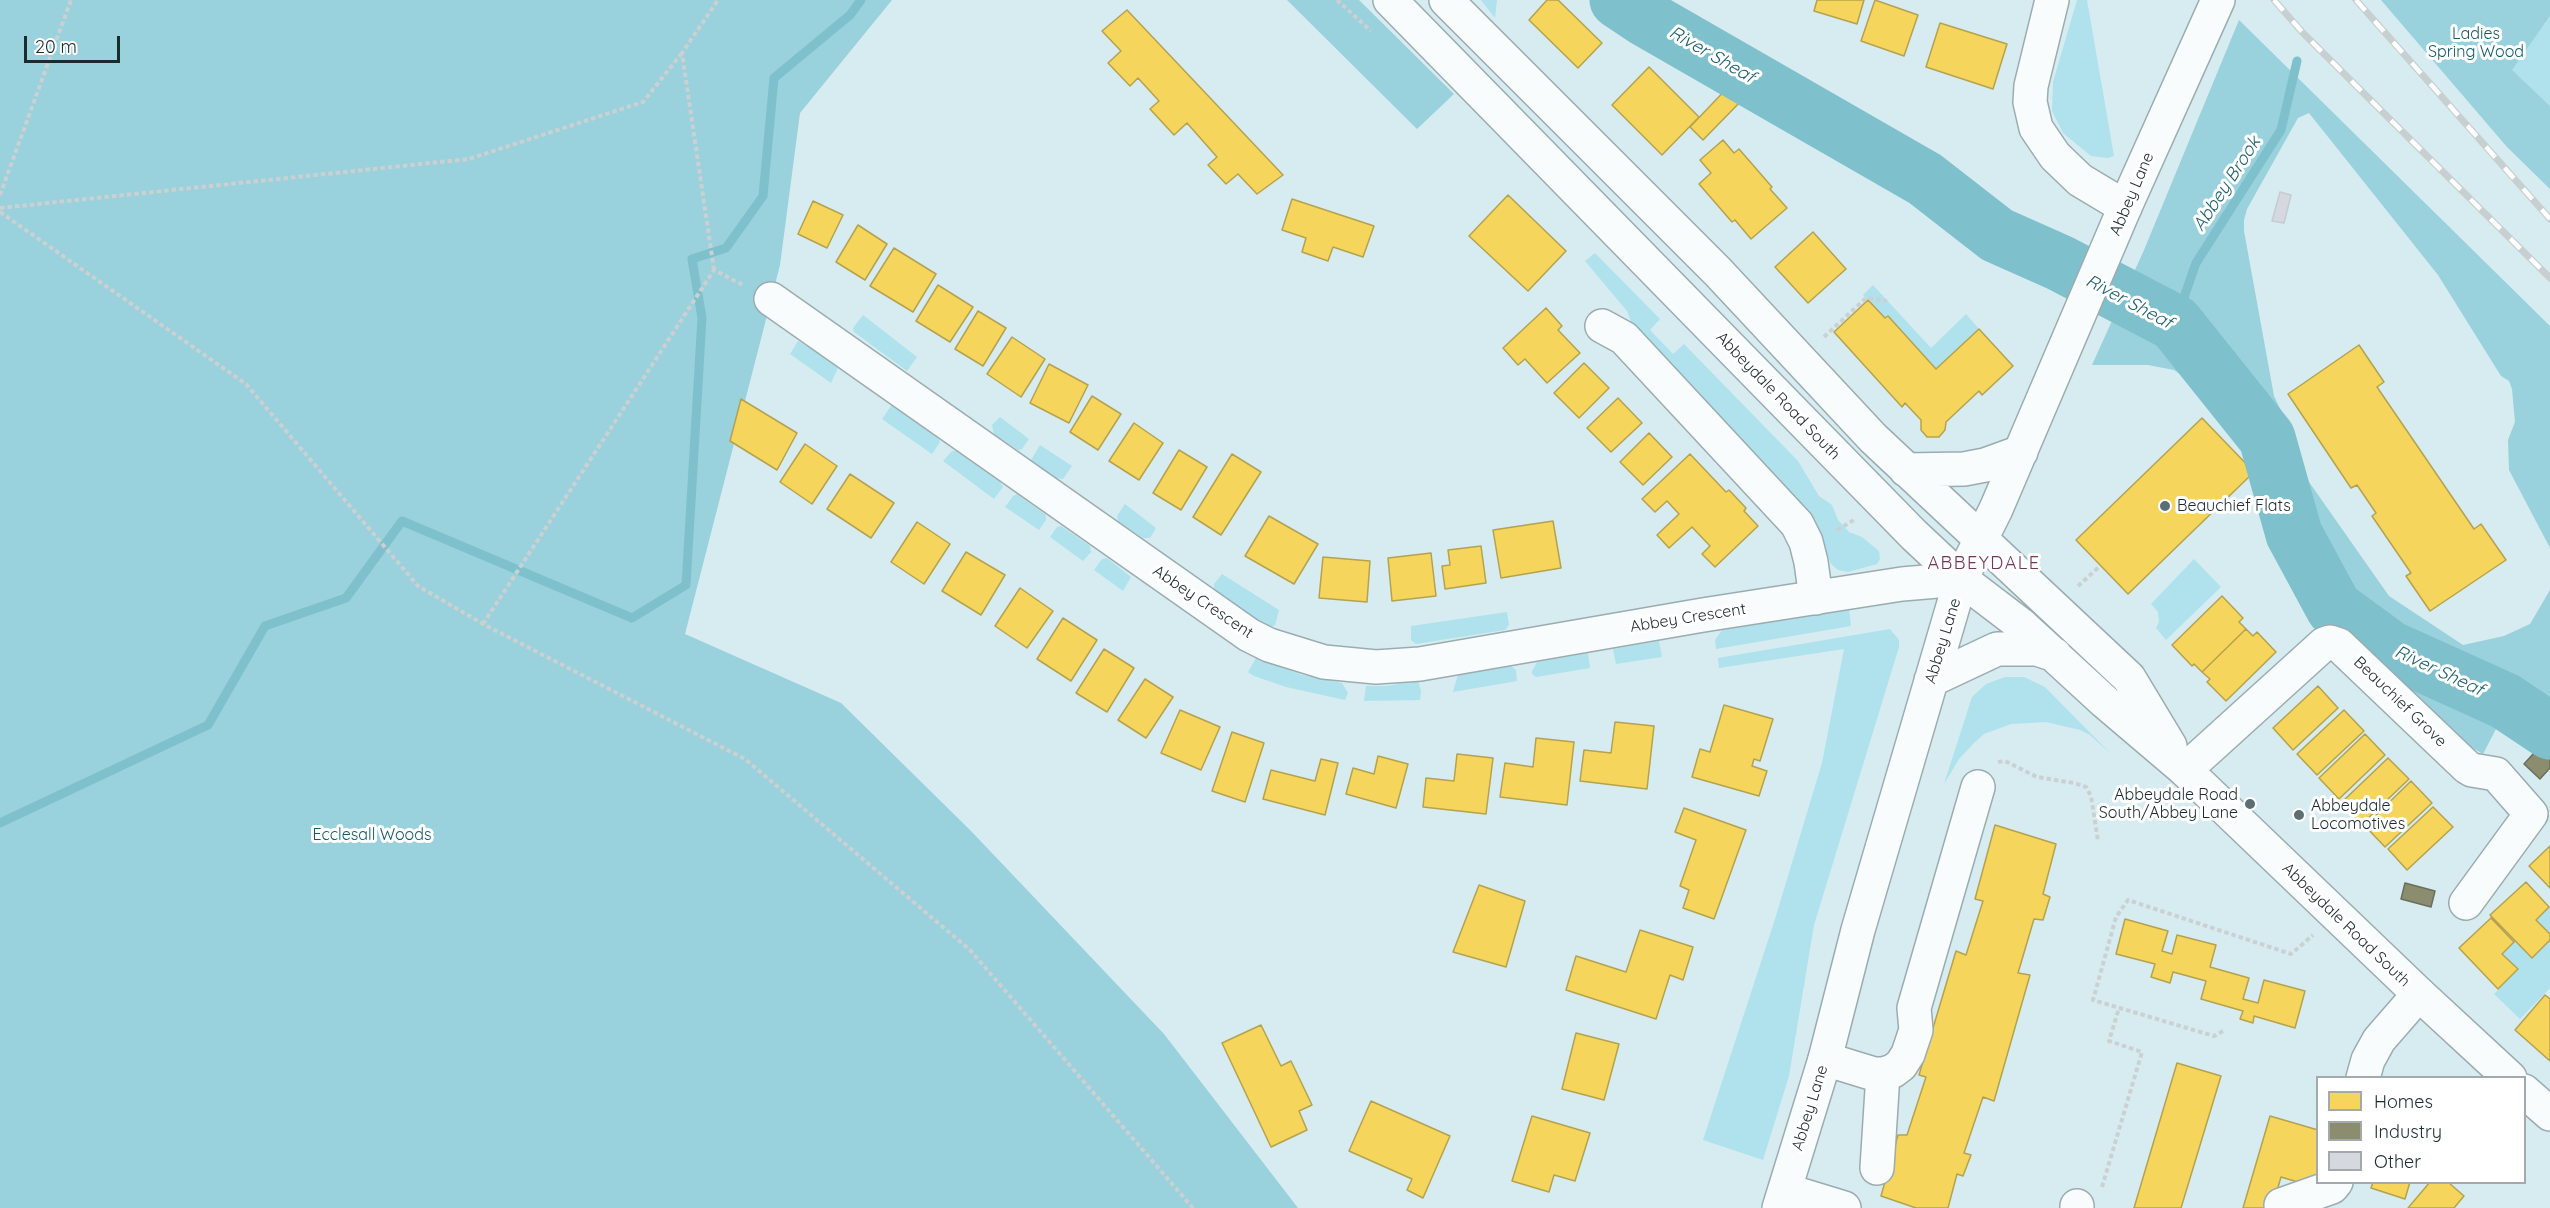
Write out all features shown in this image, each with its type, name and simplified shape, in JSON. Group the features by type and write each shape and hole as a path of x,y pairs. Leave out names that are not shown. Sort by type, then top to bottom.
{"main road":[{"name":"Abbeydale Road South","path":"1390,0 1825,447 1961,579 2020,624 2105,702 2185,770 2419,994 2509,1076"},
{"name":"Abbeydale Road South","path":"1446,0 1718,272 1799,360 1906,470 2130,678 2185,770"},
{"path":"2052,0 2031,86 2030,102 2036,128 2055,156 2074,175 2126,207"},
{"name":"Abbey Lane","path":"1782,1199 1825,1059 1858,930 1961,579 2021,452 2218,0"},
{"name":"Abbey Crescent","path":"771,299 1249,635 1288,652 1324,662 1350,666 1401,666 1902,584 1961,579"},
{"path":"1602,326 1623,338 1797,524 1806,542 1816,598"},
{"path":"1906,470 1964,470 2021,452"},
{"name":"Beauchief Grove","path":"2185,770 2324,644 2330,642 2339,645 2467,767 2496,774 2531,814 2466,903"},
{"path":"1931,680 1986,653 2005,648 2037,649 2055,655"},
{"path":"1825,1059 1874,1074 1893,1071 1901,1065 1912,1044 1916,1030 1914,1008 1978,787"},
{"path":"2363,1076 2368,1060 2379,1040 2419,994"},
{"path":"1877,1168 1883,1074"},
{"path":"2526,1093 2550,1114"},
{"path":"2281,1205 2332,1187 2334,1184"},
{"path":"1782,1199 1844,1208"}],"path":[{"path":"0,195 72,0"},
{"path":"0,210 469,159 643,102 682,53 718,0"},
{"path":"483,624 714,271 682,53"},
{"path":"0,210 246,384 418,586 483,624 745,759 970,950 1193,1208"},
{"path":"1799,360 1866,298 1887,301"},
{"path":"2094,571 2100,566"},
{"path":"1978,787 1991,765 2005,761 2037,777 2080,784 2086,787 2091,796 2098,841"},
{"path":"2223,1031 2214,1036 2093,1000 2116,917 2127,900 2291,954 2336,915"},
{"path":"2084,1204 2142,1052 2109,1041 2119,1008"}],"shaded area":[{"path":"1481,0 1497,0 1495,18"},
{"path":"2077,0 2087,0 2114,156 2108,158 2091,156 2063,133 2052,111 2053,82"},
{"path":"2550,16 2550,106 2511,70"},
{"path":"1595,253 1660,319 1650,330 1673,354 1684,344 1798,461 1819,496 1832,505 1838,520 1849,532 1862,537 1879,551 1880,559 1877,564 1848,572 1838,570 1831,564 1820,537 1633,327 1627,311 1585,261"},
{"path":"1873,285 1931,348 1966,314 1979,329 1936,369 1888,316 1885,318 1863,295"},
{"path":"863,315 917,357 907,371 854,332 853,328"},
{"path":"798,341 832,361 838,368 831,383 790,354"},
{"path":"891,406 895,406 938,438 940,442 932,454 882,419"},
{"path":"1000,417 1029,439 1022,449 1018,450 994,434 992,425"},
{"path":"1040,445 1072,466 1063,479 1055,478 1031,460"},
{"path":"952,451 956,451 1000,482 1003,487 994,499 943,461"},
{"path":"1017,494 1046,515 1046,520 1039,530 1005,507"},
{"path":"1125,504 1156,528 1150,538 1143,538 1118,521 1117,516"},
{"path":"1061,526 1090,546 1091,552 1083,561 1050,537 1057,527"},
{"path":"1107,558 1131,577 1123,591 1094,570 1102,559"},
{"path":"2194,559 2221,587 2166,640 2156,628 2159,622 2158,612 2151,604"},
{"path":"1222,574 1279,610 1275,625 1271,627 1253,619 1214,589 1214,584"},
{"path":"1849,609 1851,626 1716,649 1715,640 1722,630"},
{"path":"1507,612 1509,625 1505,630 1416,644 1411,640 1411,626"},
{"path":"1890,629 1899,640 1899,647 1814,925 1789,1076 1763,1160 1703,1140 1775,919 1822,763 1844,649 1719,668 1718,658"},
{"path":"1659,641 1662,657 1616,664 1613,649"},
{"path":"1588,653 1590,668 1536,677 1532,674 1537,662"},
{"path":"1256,658 1302,675 1342,683 1348,693 1345,700 1286,687 1254,676 1248,672"},
{"path":"1511,666 1516,670 1517,681 1453,692 1458,674"},
{"path":"2005,677 2024,677 2045,687 2112,755 2090,735 2080,730 2046,722 2011,724 1984,734 1959,759 1944,784 1972,697 1986,684"},
{"path":"1418,680 1421,691 1420,700 1364,701 1366,686 1387,686"},
{"path":"2550,906 2550,934 2536,920"},
{"path":"2550,940 2550,988 2520,1019 2494,994 2518,969 2502,954 2515,941 2532,958"}],"green space":[{"name":"Ecclesall Woods","path":"0,0 892,0 800,113 780,265 685,634 841,703 971,831 1164,1034 1298,1208 0,1208"},
{"path":"1287,0 1359,0 1454,94 1417,129"},
{"name":"Ladies Spring Wood","path":"2381,0 2550,0 2550,16 2512,70 2550,106 2550,189 2507,147"},
{"path":"2239,20 2550,326 2550,548 2509,470 2508,440 2515,422 2512,389 2509,381 2501,376 2438,275 2309,113 2298,118 2247,209 2244,220 2244,231 2274,396 2288,425 2254,461 2230,422 2200,388 2174,370 2148,365 2092,365 2144,250"},
{"path":"2295,462 2389,596 2463,645 2504,636 2530,624 2550,590 2550,742 2544,738 2497,727 2483,754 2457,739 2305,594 2271,521 2271,480"}],"building: Homes":[{"path":"1547,0 1558,0 1602,43 1578,68 1529,20"},
{"path":"1817,0 1864,0 1857,24 1814,11"},
{"path":"1875,0 1918,15 1904,56 1861,41"},
{"path":"1127,10 1283,175 1257,194 1238,174 1226,184 1208,165 1217,157 1187,123 1174,135 1150,109 1159,101 1138,78 1130,86 1108,63 1121,51 1102,31"},
{"path":"1940,23 2007,44 1993,89 1926,67"},
{"path":"1649,67 1699,117 1662,155 1612,105"},
{"path":"1732,83 1745,97 1703,140 1690,127"},
{"path":"1723,140 1734,153 1739,149 1787,208 1751,239 1735,220 1732,222 1699,184 1711,173 1700,160"},
{"path":"1508,195 1566,251 1528,291 1469,236"},
{"path":"1292,199 1374,226 1363,257 1333,247 1328,261 1302,252 1306,238 1282,230"},
{"path":"813,201 843,215 827,248 798,234"},
{"path":"858,225 887,244 865,280 836,262"},
{"path":"1813,232 1846,269 1808,303 1775,267"},
{"path":"894,248 936,274 913,312 870,286"},
{"path":"938,285 973,307 950,342 916,321"},
{"path":"1868,300 1885,318 1888,316 1936,369 1979,329 2013,366 1982,395 1979,391 1946,422 1945,430 1939,437 1927,437 1921,430 1921,420 1905,403 1902,407 1834,332"},
{"path":"1546,308 1562,326 1558,330 1580,353 1547,383 1525,359 1518,365 1503,348"},
{"path":"978,311 1006,328 983,366 955,349"},
{"path":"1012,337 1045,359 1021,397 987,374"},
{"path":"2359,345 2384,382 2377,387 2474,529 2481,524 2506,560 2430,611 2406,576 2411,573 2372,516 2376,513 2357,485 2351,488 2288,394"},
{"path":"1584,363 1609,388 1579,418 1554,393"},
{"path":"1049,364 1088,385 1069,423 1030,403"},
{"path":"1092,396 1121,414 1098,450 1070,432"},
{"path":"1618,398 1642,423 1611,452 1587,428"},
{"path":"741,399 797,433 777,470 730,441"},
{"name":"Beauchief Flats","path":"2202,418 2254,472 2128,594 2076,540"},
{"path":"1134,423 1163,443 1139,480 1109,461"},
{"path":"1649,433 1672,457 1643,485 1620,462"},
{"path":"805,444 837,466 812,504 780,482"},
{"path":"1179,450 1207,467 1181,510 1153,493"},
{"path":"1232,454 1261,472 1221,535 1193,517"},
{"path":"1690,454 1726,492 1729,490 1746,508 1744,511 1758,526 1715,567 1702,554 1710,546 1692,527 1669,548 1657,535 1679,514 1667,501 1655,512 1642,499"},
{"path":"850,474 894,503 871,538 827,509"},
{"path":"1269,516 1318,544 1294,584 1245,556"},
{"path":"1553,521 1561,568 1501,578 1493,530"},
{"path":"917,522 950,544 924,584 891,562"},
{"path":"1481,546 1486,583 1445,589 1442,566 1450,565 1448,550"},
{"path":"966,552 1005,575 981,615 942,591"},
{"path":"1431,553 1436,596 1392,601 1388,558"},
{"path":"1323,557 1370,561 1367,602 1319,598"},
{"path":"1020,588 1053,611 1027,648 995,626"},
{"path":"2222,596 2243,618 2239,622 2246,629 2202,672 2194,664 2192,666 2172,645"},
{"path":"1063,618 1097,640 1071,681 1037,659"},
{"path":"2246,629 2253,636 2257,632 2276,652 2226,701 2207,682 2210,679 2202,672"},
{"path":"1104,649 1134,668 1107,712 1076,693"},
{"path":"1145,679 1173,697 1146,738 1118,720"},
{"path":"2318,686 2338,708 2293,750 2273,728"},
{"path":"1724,705 1773,719 1760,761 1754,759 1752,766 1767,771 1759,796 1692,777 1700,749 1710,752"},
{"path":"1180,710 1220,727 1201,770 1161,753"},
{"path":"2344,710 2364,731 2317,775 2297,754"},
{"path":"1615,722 1654,726 1647,789 1580,781 1584,750 1611,753"},
{"path":"1232,732 1264,743 1245,802 1212,791"},
{"path":"2365,734 2385,755 2339,799 2319,778"},
{"path":"1536,738 1574,742 1567,805 1500,797 1505,763 1533,767"},
{"path":"1457,754 1493,758 1486,814 1423,807 1426,778 1454,781"},
{"path":"1378,756 1408,764 1396,808 1346,794 1353,768 1374,774"},
{"path":"2388,758 2409,779 2362,824 2342,802"},
{"path":"1321,759 1338,763 1325,815 1263,799 1271,770 1315,781"},
{"path":"2411,781 2432,803 2385,847 2365,826"},
{"path":"2433,807 2453,827 2407,870 2388,849"},
{"path":"1684,808 1746,830 1714,919 1683,908 1689,890 1680,886 1696,840 1675,832"},
{"path":"1995,825 2056,844 2043,894 2050,897 2043,920 2034,919 2018,973 2030,975 1994,1101 1983,1097 1964,1153 1971,1155 1963,1176 1957,1174 1948,1208 1916,1208 1881,1196 1898,1135 1907,1135 1926,1077 1919,1075 1956,951 1966,955 1983,901 1975,899"},
{"path":"2550,846 2550,888 2529,866"},
{"path":"2526,882 2549,907 2536,920 2550,934 2550,940 2532,958 2490,915"},
{"path":"1479,885 1525,901 1506,967 1453,952"},
{"path":"2491,918 2514,942 2502,954 2518,969 2498,989 2459,948"},
{"path":"2125,919 2168,931 2162,951 2172,954 2177,935 2216,945 2210,967 2249,978 2243,999 2258,1003 2264,980 2305,991 2295,1028 2254,1016 2253,1023 2240,1019 2243,1011 2201,999 2206,981 2173,972 2170,983 2151,977 2155,964 2116,954"},
{"path":"1640,930 1693,947 1683,980 1670,975 1656,1019 1566,990 1576,956 1626,972"},
{"path":"2545,995 2550,999 2550,1061 2515,1030"},
{"path":"1261,1025 1281,1066 1291,1061 1312,1105 1299,1111 1307,1130 1271,1147 1222,1043"},
{"path":"1576,1033 1619,1044 1604,1100 1562,1089"},
{"path":"2177,1063 2221,1076 2181,1208 2134,1208"},
{"path":"1371,1101 1450,1136 1423,1198 1407,1190 1412,1179 1349,1151"},
{"path":"1532,1116 1590,1133 1575,1181 1554,1175 1549,1192 1512,1181"},
{"path":"2270,1116 2316,1129 2316,1184 2319,1184 2321,1189 2281,1177 2272,1208 2243,1208"},
{"path":"2372,1184 2409,1184 2405,1199 2371,1188"},
{"path":"2428,1184 2450,1184 2464,1196 2454,1208 2408,1208"}],"building: Industry":[{"path":"2542,744 2550,751 2550,768 2540,779 2524,764"},
{"path":"2405,883 2435,891 2431,907 2401,899"}],"building: Other":[{"path":"2280,192 2291,195 2284,223 2272,221"}],"waterway":[{"path":"0,823 208,725 265,626 346,598 402,521 632,618 686,585 702,318 692,259 726,248 763,196 774,78 850,15 861,0"},
{"name":"River Sheaf","path":"1618,0 1645,18 1925,179 1997,235 2060,263 2175,323 2267,438 2294,534 2334,608 2390,649 2505,701 2550,731"},
{"name":"Abbey Brook","path":"2175,323 2196,263 2281,130 2297,61"}],"railway":[{"path":"2274,0 2303,33 2550,278"},
{"path":"2356,0 2550,219"}],"place":[{"name":"Beauchief Flats","path":"2165,506"},
{"name":"Abbeydale Road South/Abbey Lane","path":"2250,804"},
{"name":"Abbeydale Locomotives","path":"2299,815"}],"district":[{"name":"ABBEYDALE","path":"1984,564"}]}
